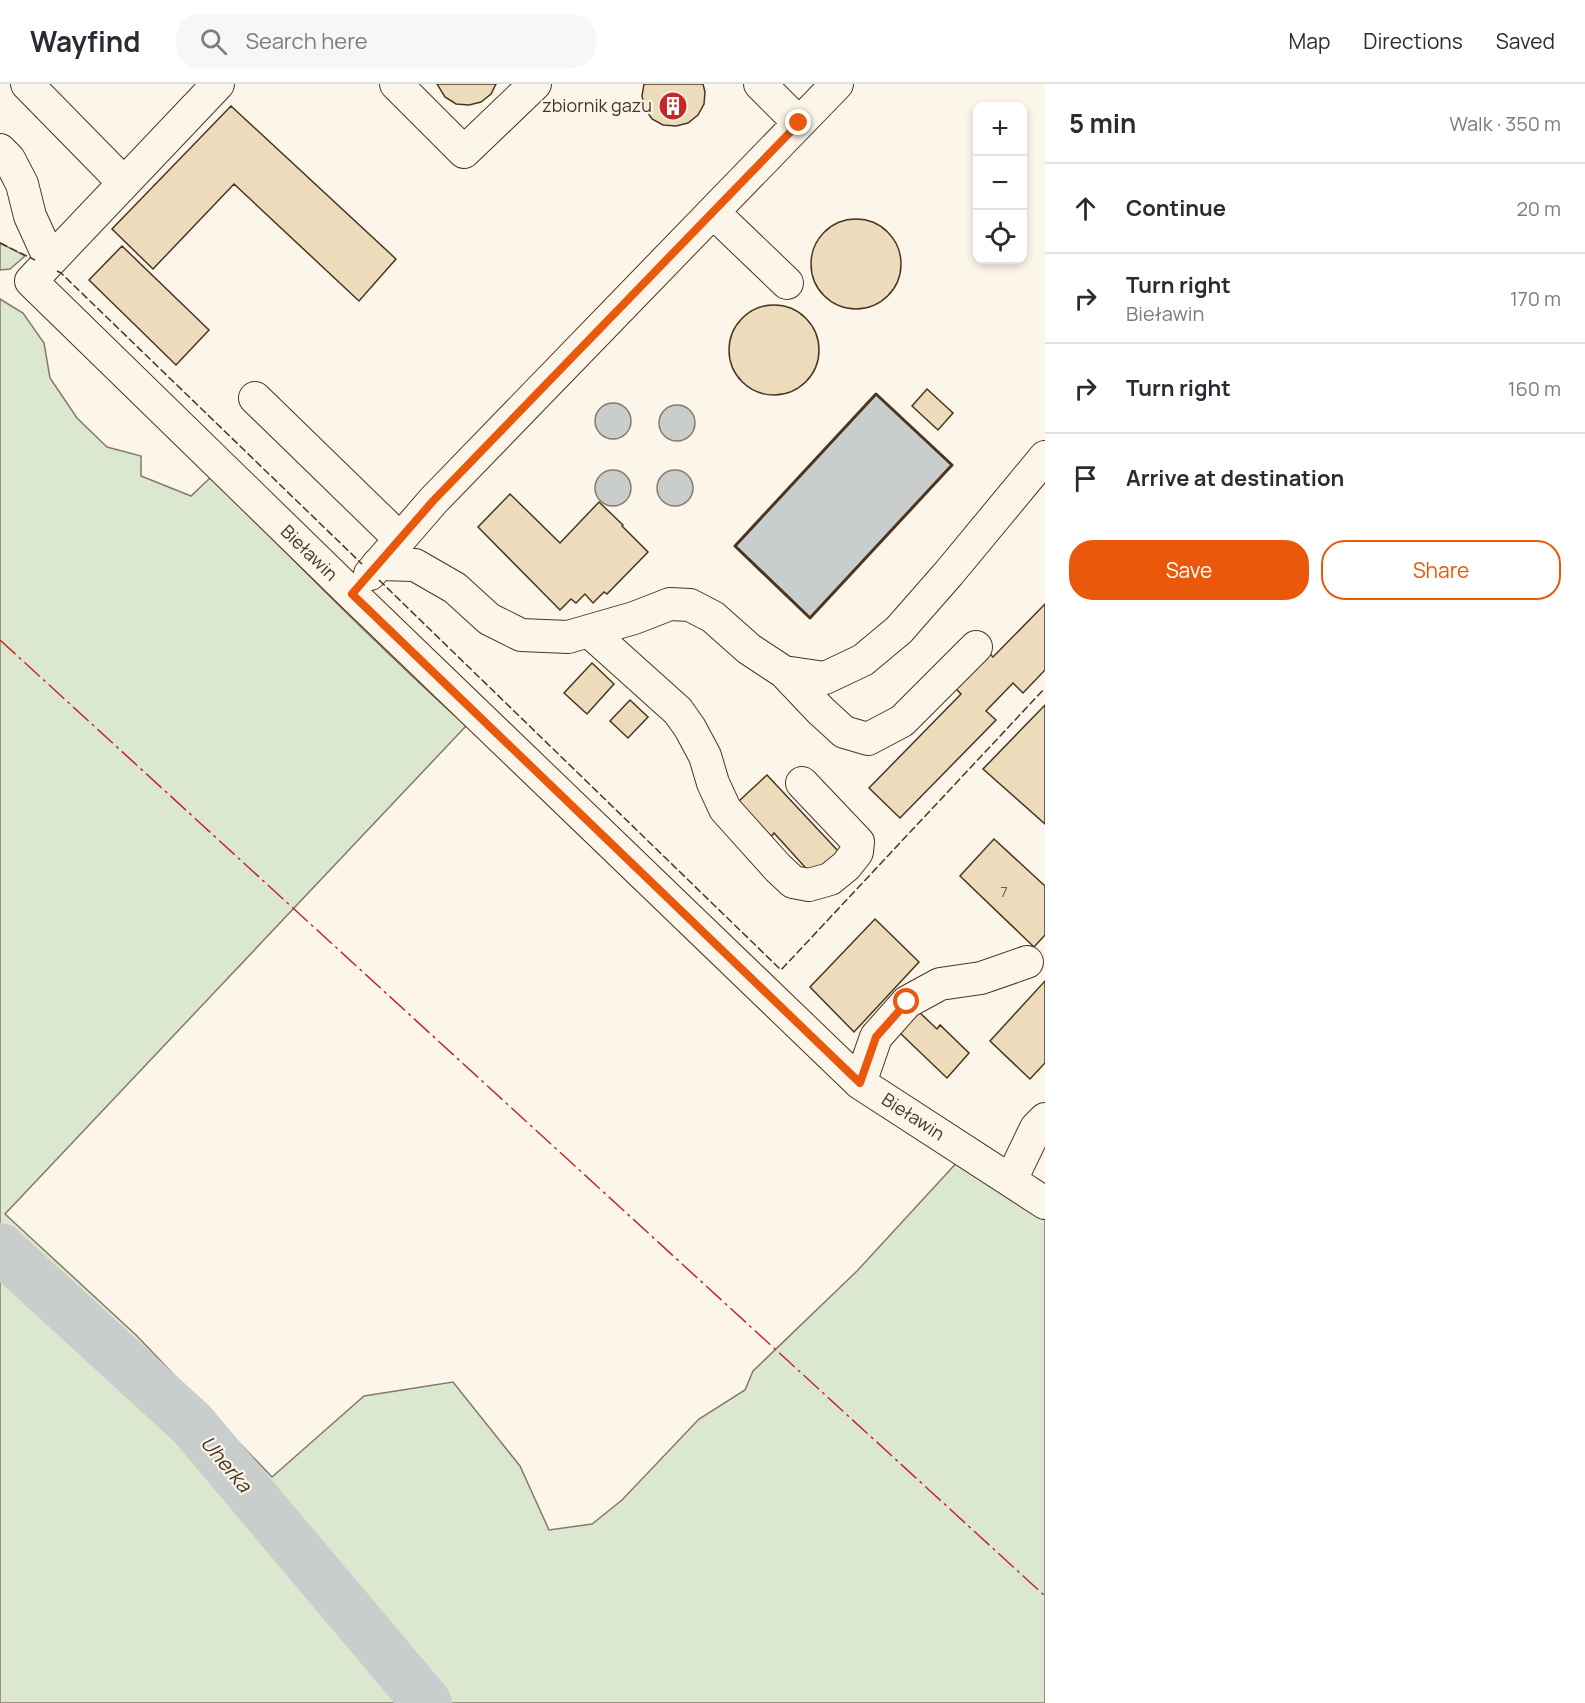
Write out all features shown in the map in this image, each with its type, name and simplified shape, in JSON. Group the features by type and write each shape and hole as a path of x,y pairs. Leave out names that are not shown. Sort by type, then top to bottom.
{"street":[{"path":"27,84 124,183"},
{"name":"Bieławin","path":"218,84 31,281 860,1083 1045,1203"},
{"path":"396,84 464,152 535,84"},
{"path":"760,84 799,123"},
{"path":"352,594 433,501 837,84"},
{"path":"0,150 9,159 22,184 30,216 50,260"},
{"path":"713,212 787,283"},
{"path":"255,398 400,539"},
{"path":"784,672 825,678 863,660 898,630 949,573 1045,457"},
{"path":"378,564 416,565 454,588 489,619 521,635 568,637 634,618 670,604 690,605 713,617 749,649 784,672 844,732 868,739 902,721 976,647"},
{"path":"589,631 678,711 705,756 713,783 725,809 785,875 793,882 809,885 830,879 846,866 857,852 858,842 802,783"},
{"path":"860,1083 876,1037 907,1002 940,984 981,978 1027,962"},
{"path":"1011,1180 1036,1128 1045,1119"}],"green space":[{"path":"0,243 25,256 10,269 0,270"},
{"path":"0,299 23,313 44,343 50,378 77,418 107,447 141,456 141,476 191,496 212,476 337,603 466,726 5,1214 136,1335 272,1477 364,1396 453,1382 520,1466 549,1530 592,1524 622,1500 699,1419 745,1390 753,1371 857,1271 961,1158 1045,1213 1045,1703 0,1703"}],"shaded area":[{"path":"876,394 952,465 810,618 735,546"},
{"path":"613,403 626,408 631,421 626,434 613,439 600,434 595,421 600,408"},
{"path":"677,405 690,410 695,423 690,436 677,441 664,436 659,423 664,410"},
{"path":"613,470 626,475 631,488 626,501 613,506 600,501 595,488 600,475"},
{"path":"675,470 688,475 693,488 688,501 675,506 662,501 657,488 662,475"}],"building":[{"path":"437,84 496,84 491,94 481,102 469,105 456,104 445,97"},
{"name":"zbiornik gazu","path":"644,84 703,84 704,104 698,115 688,123 676,126 663,125 652,119 645,109 642,96"},
{"path":"231,106 396,259 359,301 234,184 153,269 112,229"},
{"path":"856,219 873,222 888,232 898,247 901,264 898,281 888,296 873,306 856,309 839,306 824,296 814,281 811,264 814,247 824,232 839,222"},
{"path":"122,246 209,330 176,365 89,280"},
{"path":"774,305 791,308 806,318 816,333 819,350 816,367 806,382 791,392 774,395 757,392 742,382 732,367 729,350 732,333 742,318 757,308"},
{"path":"927,389 953,413 938,430 912,406"},
{"path":"510,494 560,543 599,502 648,552 607,594 604,592 593,603 585,594 576,603 571,599 560,610 478,527"},
{"path":"1045,604 1045,670 1023,693 1013,683 986,711 996,720 900,818 869,788 961,694 954,687 988,652 993,657"},
{"path":"592,663 614,684 587,714 564,693"},
{"path":"630,700 648,717 628,738 610,721"},
{"path":"1045,705 1045,824 983,769"},
{"path":"767,775 839,852 813,876 774,833 771,837 739,801"},
{"path":"994,839 1045,886 1045,935 1034,947 960,876"},
{"path":"875,919 919,962 854,1032 810,987"},
{"path":"1045,981 1045,1063 1030,1079 990,1041"},
{"path":"919,1012 937,1029 940,1025 969,1053 947,1078 899,1032"}],"waterway":[{"name":"Uherka","path":"0,1248 192,1424 427,1703"}],"fence":[{"path":"0,243 35,260"},
{"path":"57,271 362,564"},
{"path":"379,580 781,970 1045,688"}],"wall":[{"path":"876,394 952,465 810,618 735,546 876,394"}],"power":[{"path":"0,640 1045,1596"}],"place":[{"name":"zbiornik gazu","path":"673,106"}],"route":[{"path":"799,123 433,501 352,594 860,1083 876,1037 907,1002"}]}
